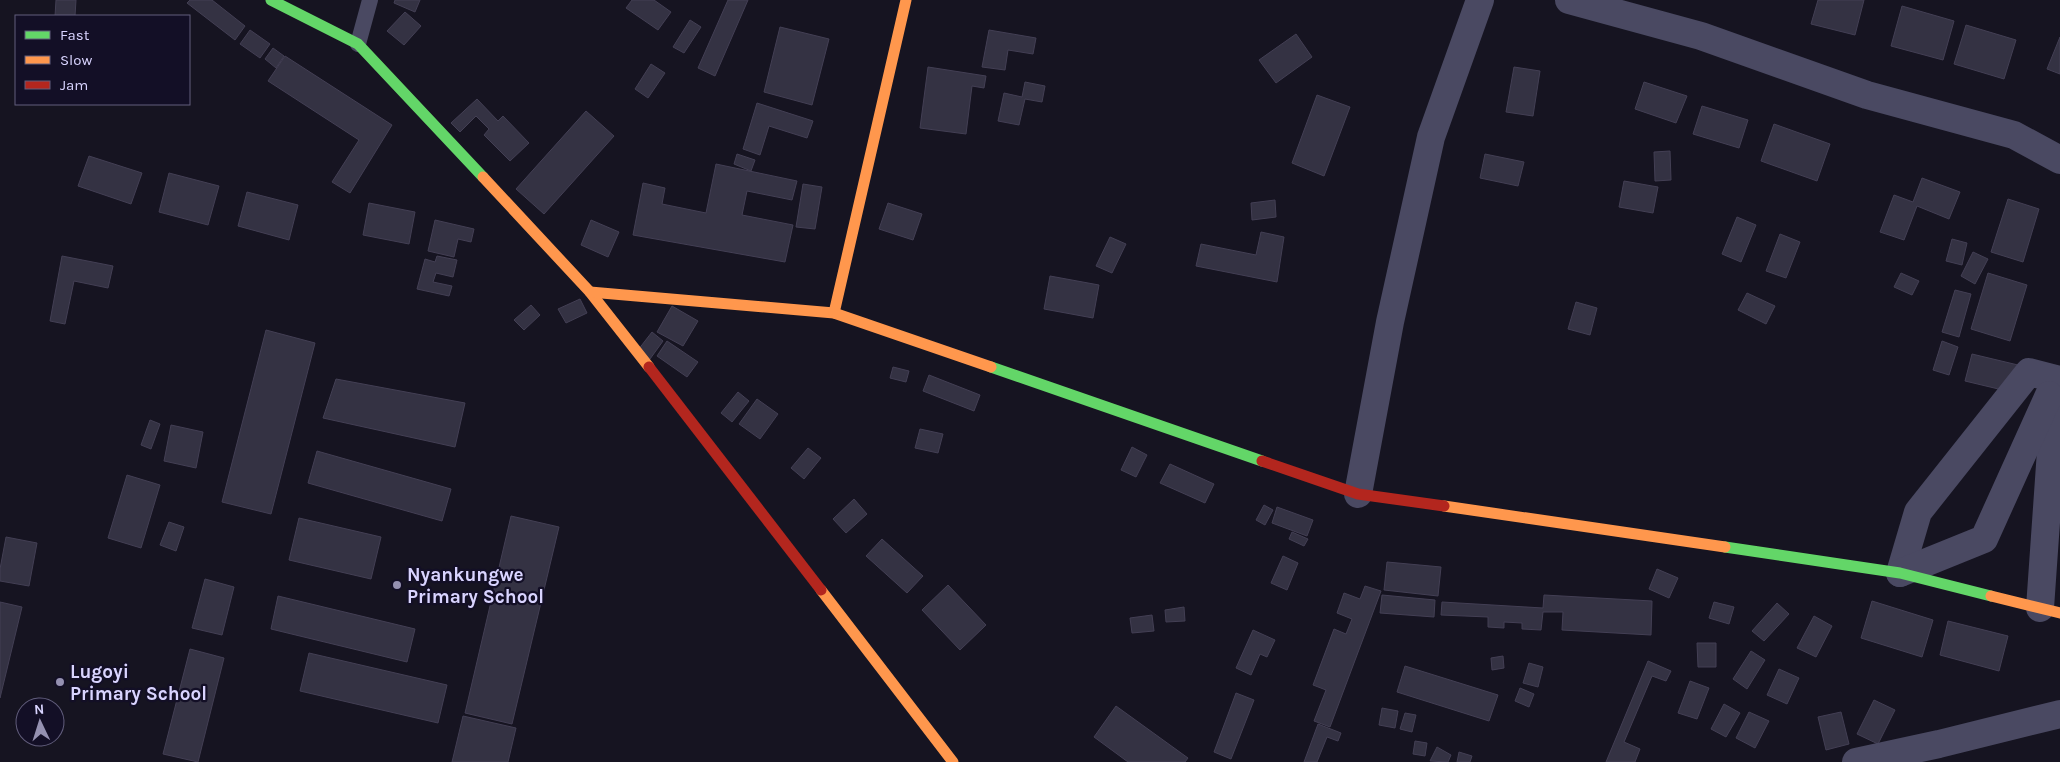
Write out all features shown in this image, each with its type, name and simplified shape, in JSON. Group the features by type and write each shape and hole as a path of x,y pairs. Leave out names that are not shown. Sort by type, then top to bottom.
{"street":[{"path":"271,0 358,44 590,292 719,456 953,762"},
{"path":"834,313 906,0"},
{"path":"1358,494 1390,322 1431,136 1480,0"},
{"path":"1569,0 1701,36 1867,95 2014,135 2060,160"},
{"path":"590,292 834,313 1358,494 1900,573 2050,610 2058,373"},
{"path":"1900,573 1918,512 2030,372 2058,373"},
{"path":"1900,573 1984,539 2058,373"},
{"path":"1856,762 2060,714"}],"lane":[{"path":"358,44 370,0"}],"building":[{"path":"56,0 76,0 75,15 55,15"},
{"path":"190,0 212,0 245,26 235,40 187,3"},
{"path":"395,0 420,0 415,12 394,3"},
{"path":"632,0 654,0 671,12 658,30 626,8"},
{"path":"728,0 748,0 715,76 698,68"},
{"path":"1818,0 1864,0 1855,35 1811,24"},
{"path":"1902,6 1954,21 1943,60 1891,46"},
{"path":"405,12 421,26 404,45 387,31"},
{"path":"690,20 701,27 684,53 673,47"},
{"path":"1966,25 2016,40 2004,79 1954,64"},
{"path":"780,27 829,39 812,105 764,92"},
{"path":"250,30 270,44 260,58 240,44"},
{"path":"989,30 1036,38 1033,54 1008,50 1005,70 982,67"},
{"path":"1296,34 1312,57 1276,83 1259,60"},
{"path":"2060,37 2060,74 2047,69"},
{"path":"273,48 284,56 276,68 265,59"},
{"path":"285,56 392,125 350,193 332,182 359,140 268,81"},
{"path":"651,64 665,73 648,98 635,89"},
{"path":"928,67 986,76 984,88 972,86 966,134 920,128"},
{"path":"1514,67 1540,71 1533,116 1506,112"},
{"path":"1025,82 1045,86 1042,102 1025,99 1019,125 998,121 1004,93 1022,97"},
{"path":"1644,82 1687,96 1676,123 1635,109"},
{"path":"1317,95 1350,107 1324,176 1292,163"},
{"path":"477,99 498,121 503,116 529,143 510,161 484,135 489,129 476,116 460,132 451,123"},
{"path":"757,103 813,121 807,138 769,126 760,155 743,149"},
{"path":"1702,106 1748,120 1739,148 1693,134"},
{"path":"586,111 614,136 544,214 516,189"},
{"path":"1774,124 1830,144 1817,181 1761,161"},
{"path":"1670,151 1671,180 1655,181 1654,152"},
{"path":"737,154 755,160 751,171 734,164"},
{"path":"1485,154 1524,162 1518,186 1480,178"},
{"path":"89,156 142,173 131,204 78,186"},
{"path":"716,164 797,181 792,200 747,191 742,215 793,225 785,262 633,235 643,183 665,188 662,204 706,213"},
{"path":"169,173 219,186 208,225 159,212"},
{"path":"1922,178 1960,192 1949,219 1917,206 1904,240 1880,232 1894,195 1913,202"},
{"path":"1624,181 1658,187 1653,213 1619,207"},
{"path":"803,184 822,187 815,229 796,227"},
{"path":"247,192 298,205 289,240 238,226"},
{"path":"2008,199 2039,209 2023,262 1991,252"},
{"path":"1275,200 1276,217 1252,220 1251,203"},
{"path":"369,203 415,212 409,244 363,235"},
{"path":"888,203 922,214 913,240 879,229"},
{"path":"1737,217 1756,225 1741,262 1722,254"},
{"path":"435,220 474,229 471,242 458,239 454,257 428,251"},
{"path":"591,220 619,232 608,257 581,245"},
{"path":"1261,232 1284,237 1277,282 1196,266 1201,244 1256,255"},
{"path":"1780,234 1800,242 1786,278 1766,271"},
{"path":"1110,237 1126,244 1112,273 1096,266"},
{"path":"1952,239 1967,243 1962,265 1946,261"},
{"path":"1973,252 1988,259 1975,284 1961,276"},
{"path":"62,256 113,266 108,288 74,281 65,324 50,321"},
{"path":"437,256 457,260 453,277 436,273 433,282 452,286 449,296 417,289 425,259 435,262"},
{"path":"1901,273 1919,281 1912,295 1894,287"},
{"path":"1988,273 2027,285 2010,341 1971,329"},
{"path":"1050,276 1099,285 1093,318 1044,309"},
{"path":"1955,290 1971,294 1959,337 1942,332"},
{"path":"1747,293 1775,306 1766,324 1738,310"},
{"path":"580,299 587,313 566,323 558,309"},
{"path":"1576,302 1597,308 1590,335 1568,329"},
{"path":"531,305 540,315 524,330 514,320"},
{"path":"672,306 698,321 683,346 657,332"},
{"path":"266,330 315,343 271,514 222,502"},
{"path":"652,332 663,341 650,359 638,350"},
{"path":"667,341 698,362 687,377 657,356"},
{"path":"1942,341 1958,347 1949,375 1933,370"},
{"path":"1972,354 2018,365 2011,392 1965,381"},
{"path":"893,367 909,371 906,382 890,378"},
{"path":"929,375 980,395 974,411 923,391"},
{"path":"336,379 465,403 455,447 323,418"},
{"path":"738,392 749,401 732,422 721,413"},
{"path":"757,399 778,414 760,439 739,424"},
{"path":"150,420 160,424 151,449 141,445"},
{"path":"171,425 203,432 196,468 164,461"},
{"path":"920,429 943,434 938,453 915,448"},
{"path":"1132,447 1147,455 1136,477 1121,470"},
{"path":"808,448 821,458 804,479 791,468"},
{"path":"317,451 451,489 442,521 308,483"},
{"path":"1170,464 1214,484 1205,503 1160,483"},
{"path":"127,475 160,485 141,548 108,538"},
{"path":"854,499 867,514 846,533 833,519"},
{"path":"1264,505 1273,510 1265,525 1256,520"},
{"path":"1277,507 1313,520 1307,536 1272,523"},
{"path":"511,516 559,527 512,724 465,713"},
{"path":"299,518 381,537 371,579 289,560"},
{"path":"169,522 184,527 176,551 160,545"},
{"path":"1292,532 1308,539 1304,546 1289,539"},
{"path":"6,537 37,543 29,586 0,581 0,569"},
{"path":"882,539 923,576 907,593 866,556"},
{"path":"1283,556 1298,563 1287,590 1271,583"},
{"path":"1387,562 1441,567 1438,596 1384,590"},
{"path":"1657,569 1678,578 1669,598 1649,589"},
{"path":"205,579 234,587 222,635 192,628"},
{"path":"948,585 986,625 960,650 922,610"},
{"path":"1365,586 1381,591 1330,727 1314,721 1326,690 1313,685 1334,629 1346,634 1352,619 1337,613 1344,593 1360,599"},
{"path":"1382,595 1435,600 1434,617 1380,613"},
{"path":"1544,595 1652,601 1651,635 1562,630 1563,612 1543,612 1541,630 1522,629 1522,623 1504,622 1504,628 1488,627 1488,617 1441,615 1442,602 1543,608"},
{"path":"278,596 415,629 407,662 271,629"},
{"path":"1872,601 1933,620 1922,657 1861,638"},
{"path":"0,602 22,607 0,698"},
{"path":"1714,602 1734,607 1729,624 1709,618"},
{"path":"1777,603 1789,614 1764,641 1752,631"},
{"path":"1184,607 1185,621 1166,622 1165,610"},
{"path":"1152,615 1154,631 1132,633 1130,618"},
{"path":"1814,616 1832,626 1816,657 1797,648"},
{"path":"1948,621 2008,636 1999,671 1940,655"},
{"path":"1253,630 1275,640 1267,657 1260,654 1251,675 1236,668"},
{"path":"1697,643 1716,643 1716,667 1698,667"},
{"path":"190,649 224,658 198,762 163,754"},
{"path":"1751,651 1765,660 1747,689 1733,679"},
{"path":"309,653 447,685 438,723 300,691"},
{"path":"1503,656 1504,668 1492,670 1491,658"},
{"path":"1648,661 1671,671 1666,681 1652,676 1624,742 1640,749 1635,762 1606,762"},
{"path":"1529,663 1543,667 1538,687 1523,683"},
{"path":"1405,666 1498,695 1489,721 1397,692"},
{"path":"1779,669 1799,678 1787,704 1767,695"},
{"path":"1690,681 1709,688 1697,719 1678,713"},
{"path":"1520,688 1534,694 1529,707 1515,701"},
{"path":"1236,693 1254,700 1231,759 1214,752"},
{"path":"1874,700 1895,710 1878,744 1857,734"},
{"path":"1724,704 1740,713 1726,737 1711,729"},
{"path":"1116,706 1188,758 1185,762 1128,762 1094,737"},
{"path":"1382,708 1398,711 1395,728 1379,725"},
{"path":"1749,712 1769,721 1755,748 1736,738"},
{"path":"1841,712 1849,744 1826,750 1818,717"},
{"path":"1405,713 1416,715 1412,732 1400,729"},
{"path":"463,716 516,728 508,762 452,762"},
{"path":"1318,724 1341,733 1338,741 1327,737 1317,762 1304,762"},
{"path":"1415,741 1427,743 1425,756 1413,754"},
{"path":"1437,747 1451,755 1448,762 1430,761"},
{"path":"1459,752 1472,756 1470,762 1457,762"}],"traffic: fast":[{"path":"271,0 358,44 483,177"},
{"path":"991,367 1262,461"},
{"path":"1725,547 1900,573 1991,596"}],"traffic: slow":[{"path":"834,313 906,0"},
{"path":"483,177 590,292 649,367"},
{"path":"590,292 834,313 991,367"},
{"path":"1444,506 1725,547"},
{"path":"821,590 953,762"},
{"path":"1991,596 2060,613"}],"traffic: jam":[{"path":"649,367 821,590"},
{"path":"1262,461 1358,494 1444,506"}],"place":[{"name":"Nyankungwe Primary School","path":"397,585"},
{"name":"Lugoyi Primary School","path":"60,682"}]}
